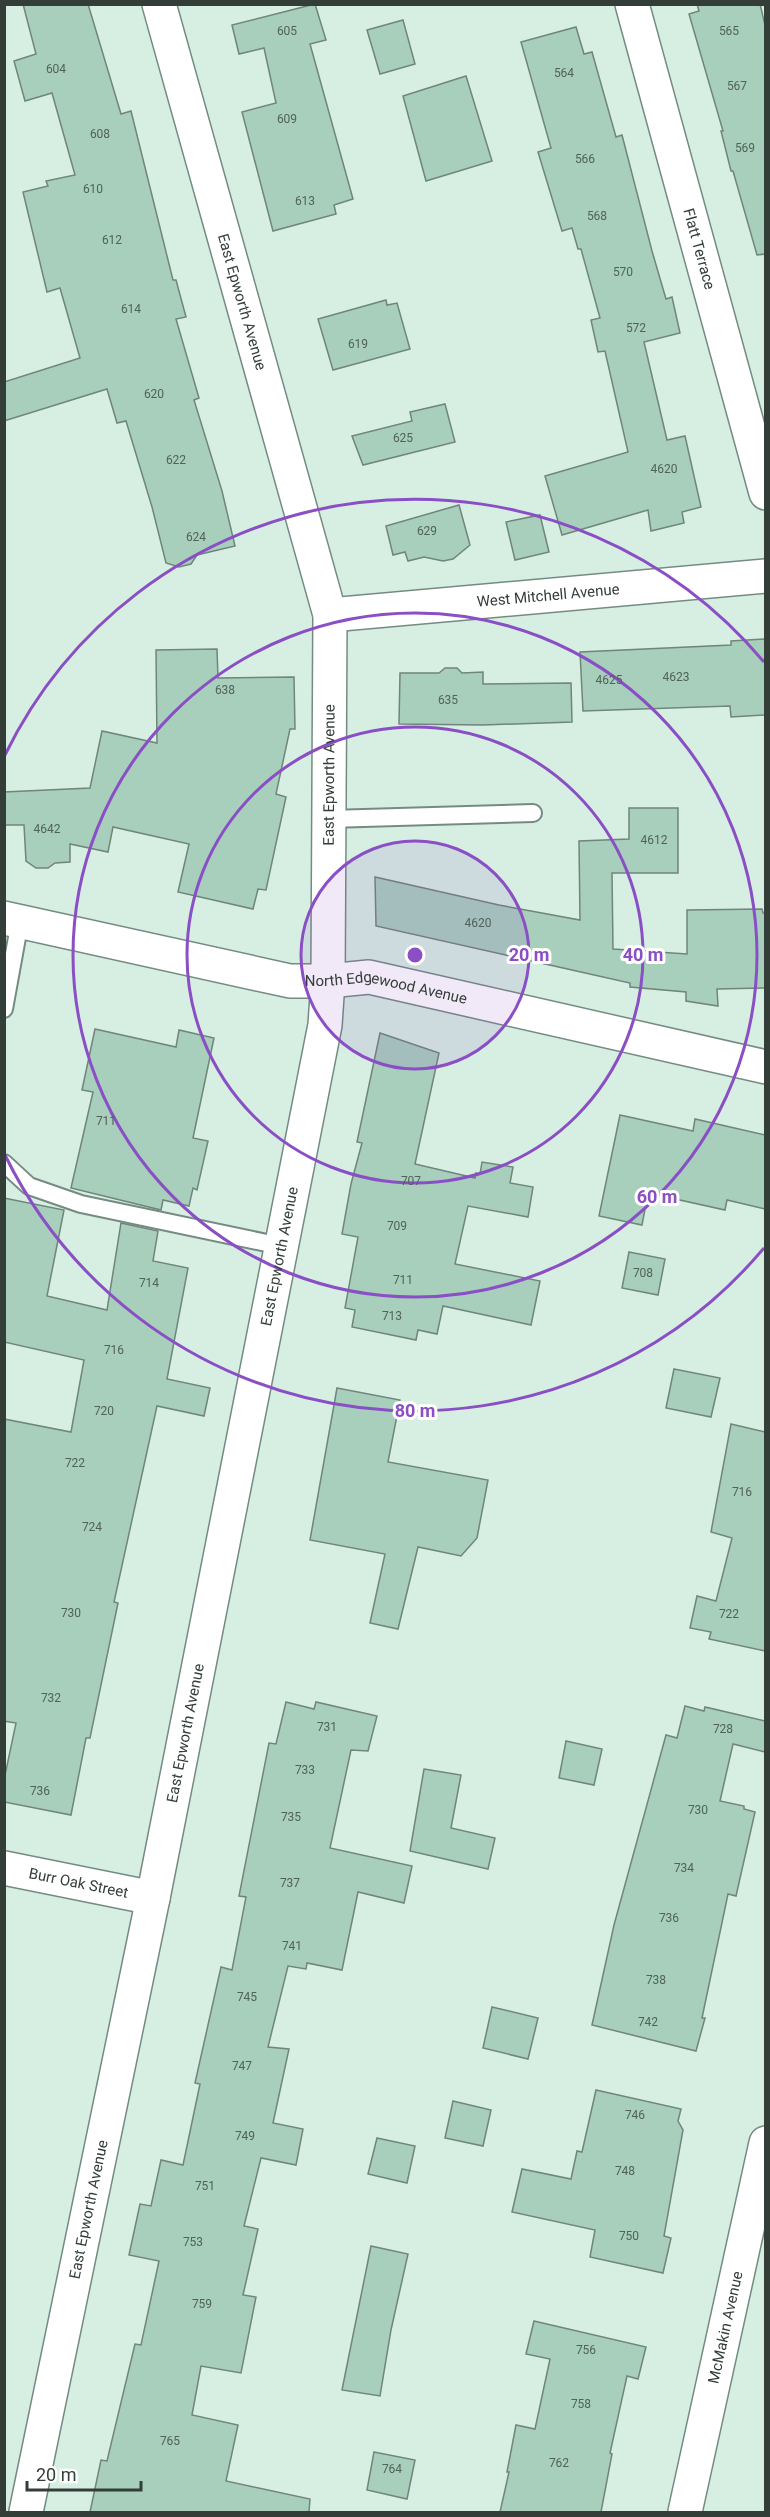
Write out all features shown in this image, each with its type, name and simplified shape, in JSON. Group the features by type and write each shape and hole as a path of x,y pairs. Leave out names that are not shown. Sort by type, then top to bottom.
{"street":[{"name":"East Epworth Avenue","path":"26,2512 153,1898 325,1025 328,981 330,615 159,4"},
{"name":"Flatt Terrace","path":"632,4 765,493"},
{"name":"West Mitchell Avenue","path":"330,615 765,576"},
{"name":"North Edgewood Avenue","path":"12,920 290,981 328,981 369,977 765,1067"},
{"name":"Burr Oak Street","path":"4,1868 153,1898"},
{"name":"McMakin Avenue","path":"685,2512 765,2143"}],"lane":[{"path":"329,819 533,813"},
{"path":"4,1009 12,920"},
{"path":"4,1163 29,1185 81,1204 281,1246"}],"building":[{"path":"23,4 88,4 121,114 131,111 173,280 176,280 186,317 176,319 199,398 194,400 222,491 235,546 197,555 191,564 179,567 166,563 126,421 117,423 107,389 4,421 4,382 80,358 60,288 47,292 23,192 48,186 46,181 75,175 52,93 25,101 14,61 36,54"},
{"path":"315,4 326,40 310,44 353,199 334,205 336,214 273,231 242,112 276,103 264,48 239,54 232,25"},
{"path":"697,4 760,4 765,25 765,254 757,255 733,171 731,171 721,131 723,131 689,14 699,11"},
{"path":"403,20 415,64 380,74 367,30"},
{"path":"576,27 584,54 592,52 616,137 622,135 666,299 672,297 680,333 644,342 667,440 685,436 701,507 682,512 684,523 651,531 648,510 562,535 545,476 628,452 605,351 598,352 591,320 600,318 581,249 578,249 572,228 562,231 538,152 551,148 521,42"},
{"path":"466,76 492,161 426,181 403,96"},
{"path":"386,300 387,305 397,303 410,349 333,370 318,319"},
{"path":"445,404 455,442 363,465 352,436 412,421 410,412"},
{"path":"459,505 470,545 453,559 443,561 424,557 408,561 405,552 393,555 386,526"},
{"path":"540,515 549,552 515,560 506,522"},
{"path":"765,639 765,715 731,717 730,706 583,711 580,652 731,645 731,641"},
{"path":"217,649 218,678 294,677 295,729 290,729 276,794 286,797 266,890 258,889 253,909 178,892 189,844 113,827 108,852 70,844 70,862 55,863 48,868 36,868 26,861 24,825 4,825 4,792 90,788 102,731 157,743 156,650"},
{"path":"445,668 457,668 462,673 483,672 483,684 571,683 572,722 483,725 399,724 400,673 439,673"},
{"path":"629,808 678,808 678,873 612,873 613,949 687,954 687,910 762,909 765,913 765,988 717,989 718,1006 686,1001 686,992 630,987 630,983 376,926 375,877 499,905 580,920 579,841 629,839"},
{"path":"95,1029 176,1047 179,1030 214,1038 193,1138 208,1141 197,1190 193,1188 189,1206 163,1200 161,1210 71,1188 93,1092 82,1090"},
{"path":"380,1033 439,1053 415,1164 475,1178 476,1173 480,1174 482,1162 513,1167 510,1183 533,1187 528,1217 468,1206 455,1264 540,1281 531,1325 443,1306 437,1334 418,1330 416,1340 352,1327 355,1310 345,1308 358,1237 342,1234 351,1184 362,1143 357,1142"},
{"path":"620,1115 693,1131 695,1119 765,1135 765,1209 727,1200 725,1210 648,1193 642,1225 599,1216"},
{"path":"4,1198 64,1210 47,1296 107,1310 121,1223 158,1231 153,1261 188,1268 167,1379 210,1388 204,1416 157,1406 114,1602 118,1603 90,1738 86,1738 71,1815 4,1802 4,1780 16,1723 4,1721 4,1419 71,1432 84,1360 4,1342"},
{"path":"629,1252 665,1259 658,1295 622,1288"},
{"path":"674,1369 720,1378 711,1417 666,1408"},
{"path":"337,1388 400,1400 388,1462 488,1480 477,1538 461,1556 418,1547 398,1629 370,1623 385,1554 310,1540"},
{"path":"731,1424 765,1432 765,1651 709,1639 711,1632 690,1628 697,1596 716,1601 732,1538 711,1532"},
{"path":"286,1702 314,1709 316,1702 377,1716 368,1751 351,1750 330,1848 412,1866 404,1903 358,1892 342,1970 307,1963 306,1969 288,1966 268,2047 289,2049 273,2123 303,2129 296,2165 261,2158 244,2226 258,2229 243,2295 256,2297 241,2373 201,2366 192,2415 238,2425 226,2481 310,2499 309,2512 90,2512 101,2460 107,2461 135,2344 141,2345 159,2261 129,2255 140,2204 151,2206 161,2160 183,2165 200,2084 195,2083 221,1967 232,1970 246,1897 239,1896 269,1743 276,1744"},
{"path":"685,1706 704,1711 705,1707 765,1721 765,1752 733,1744 720,1801 744,1806 744,1809 755,1812 736,1896 728,1894 702,2018 705,2018 696,2051 592,2025 614,1925 666,1735 677,1738"},
{"path":"566,1741 602,1749 594,1785 559,1778"},
{"path":"424,1769 461,1775 451,1828 495,1838 488,1869 410,1851"},
{"path":"492,2007 538,2018 528,2059 483,2048"},
{"path":"596,2090 681,2109 678,2121 683,2130 664,2236 671,2238 663,2273 590,2257 595,2230 512,2212 522,2169 571,2179 577,2151 582,2152"},
{"path":"453,2101 491,2110 483,2146 445,2138"},
{"path":"377,2138 415,2146 407,2183 368,2174"},
{"path":"371,2246 408,2254 391,2330 380,2396 342,2390"},
{"path":"534,2321 646,2347 638,2379 627,2376 610,2453 612,2454 601,2512 500,2512 516,2425 535,2429 550,2359 526,2354"},
{"path":"374,2452 415,2460 407,2499 367,2490"}]}
